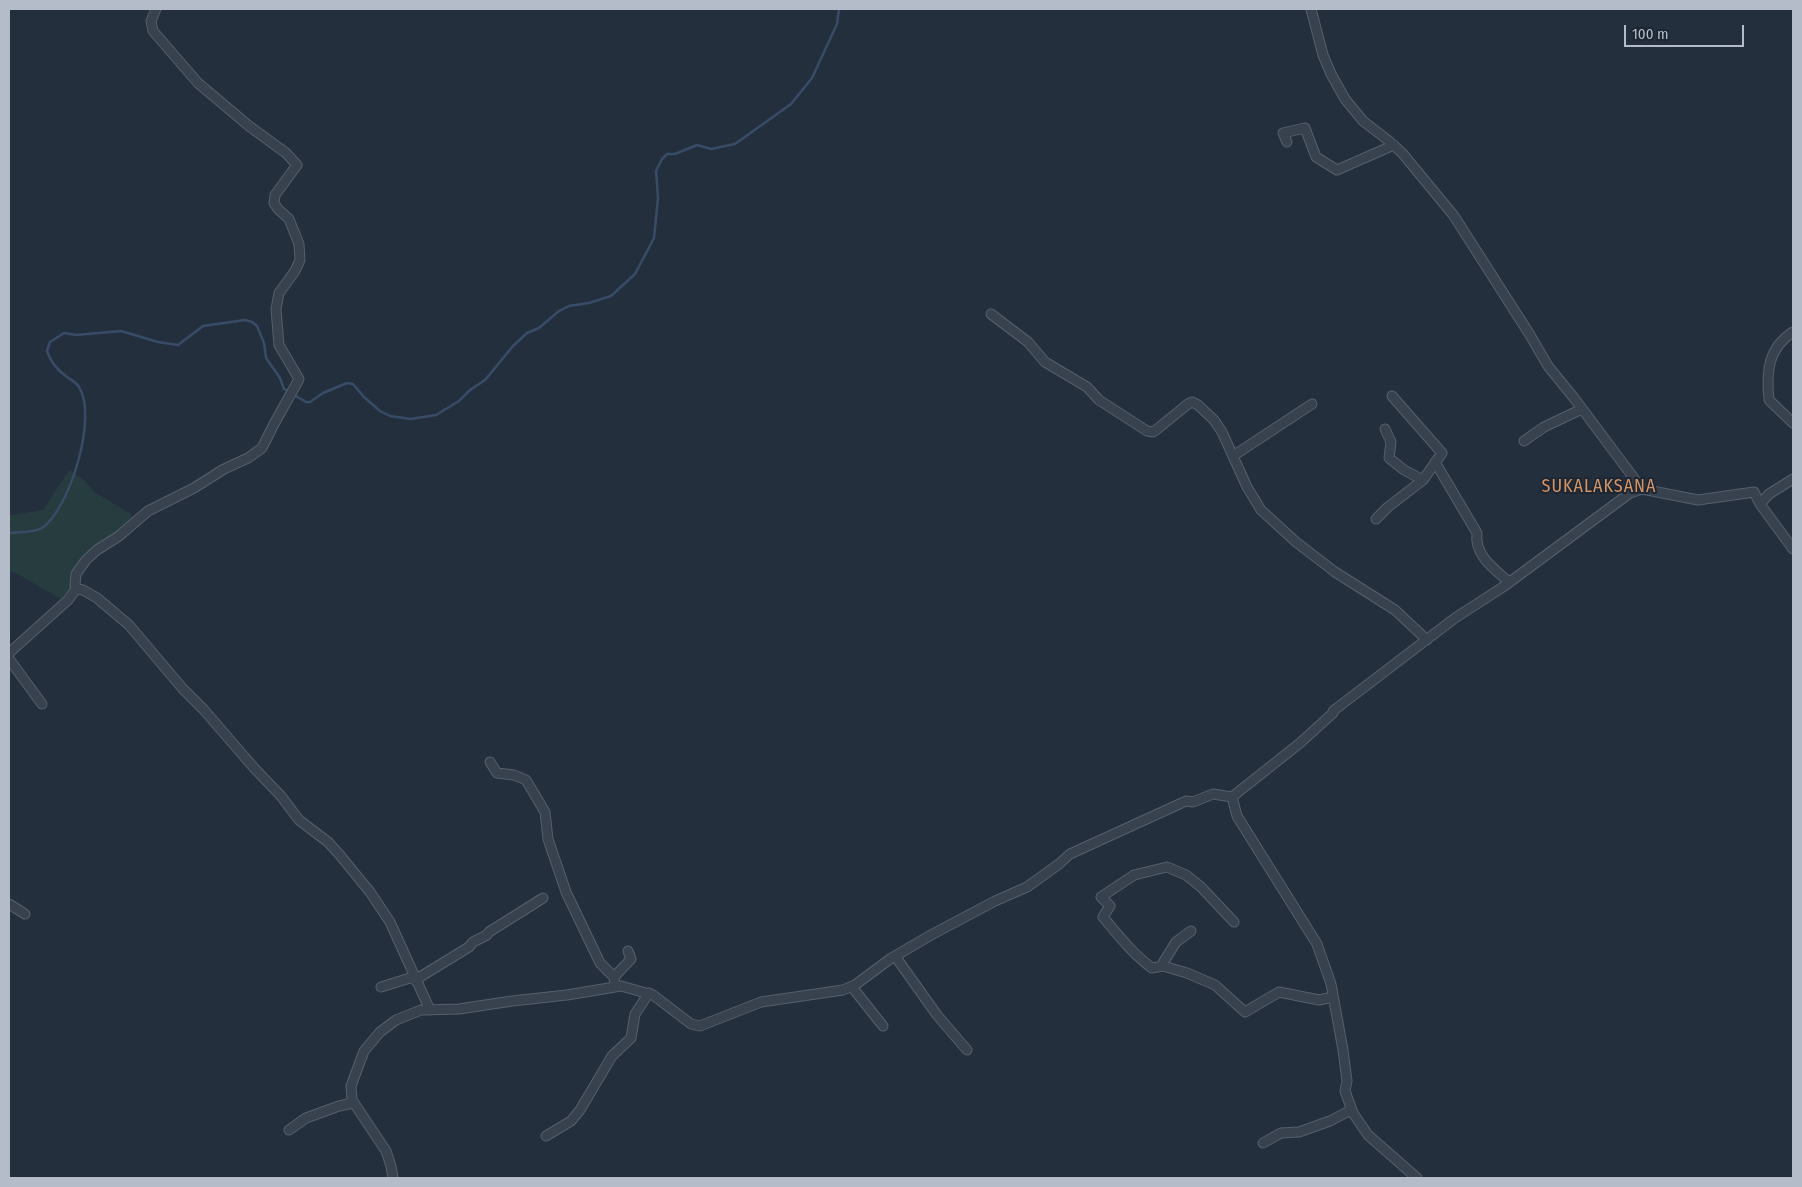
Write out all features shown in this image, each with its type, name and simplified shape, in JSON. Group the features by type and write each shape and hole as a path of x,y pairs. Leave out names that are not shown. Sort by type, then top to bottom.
{"street":[{"path":"9,653 68,600 76,589 76,574 86,560 97,550 119,536 148,511 194,488 224,469 248,458 262,448 299,379 279,345 276,309 279,294 295,271 300,260 299,244 289,219 274,203 275,195 297,165 286,153 242,121 198,83 152,31 151,21 156,9"},
{"path":"1311,9 1323,55 1345,99 1363,121 1394,145 1436,192 1454,216 1548,366 1642,489"},
{"path":"1287,142 1284,133 1305,128 1316,157 1337,170 1394,145"},
{"path":"991,314 1028,342 1045,362 1087,386 1099,400 1147,431 1153,432 1188,404 1195,403 1214,420 1222,432 1247,487 1261,510 1296,542 1335,572 1395,610 1427,640"},
{"path":"1793,332 1782,339 1770,359 1768,380 1769,400 1793,423"},
{"path":"1376,519 1389,506 1423,480 1442,455 1441,451 1392,396"},
{"path":"1233,456 1312,404"},
{"path":"1524,441 1544,427 1582,409"},
{"path":"1385,429 1391,442 1389,458 1404,470 1423,480"},
{"path":"1435,462 1477,533 1476,544 1484,559 1509,582"},
{"path":"1760,504 1769,494 1793,479"},
{"path":"490,762 497,773 514,775 526,780 544,812 548,839 566,892 600,963 614,981 649,993 691,1024 700,1026 761,1002 829,993 852,987 895,956 965,917 1027,887 1070,854 1093,842 1186,802 1193,802 1213,794 1232,797 1300,743 1333,711 1455,618 1509,582 1630,493 1642,489 1698,500 1754,492 1760,504 1793,549"},
{"path":"76,589 83,590 97,598 129,625 183,689 281,796 299,820 328,842 370,892 390,922 430,1010"},
{"path":"9,659 42,704"},
{"path":"1232,797 1237,816 1317,944 1326,966 1347,1081 1345,1091 1351,1110 1368,1134 1417,1178"},
{"path":"1234,922 1201,887 1186,875 1167,866 1134,875 1101,897 1110,906 1103,917 1125,943 1152,968 1163,966 1182,971 1215,985 1245,1012 1279,992 1320,1000 1333,997"},
{"path":"380,987 410,978 415,980 543,898"},
{"path":"9,904 25,914"},
{"path":"1163,966 1176,942 1191,931"},
{"path":"393,1178 386,1151 352,1100 351,1086 361,1058 374,1039 396,1020 421,1010 459,1009 603,990 614,981 631,959 628,951"},
{"path":"895,956 937,1015 967,1050"},
{"path":"852,987 883,1026"},
{"path":"546,1136 571,1121 580,1110 612,1056 631,1038 635,1014 649,993"},
{"path":"290,1130 306,1118 354,1103"},
{"path":"1263,1144 1281,1133 1304,1130 1330,1121 1351,1110"}],"green space":[{"path":"69,470 84,480 94,492 131,514 134,524 98,554 79,574 71,588 61,599 16,573 9,571 9,514 43,510"}],"waterway":[{"path":"9,533 39,530 52,518 71,483 78,461 83,439 84,401 78,386 57,369 47,351 50,342 64,333 76,335 121,331 158,342 178,345 203,326 245,320 257,326 264,343 266,358 280,378 284,389 306,402 310,402 323,393 347,383 353,384 380,411 390,416 411,419 436,415 459,401 470,390 485,380 513,346 527,333 539,328 559,311 569,306 589,303 611,296 635,274 654,238 658,198 656,171 662,159 667,154 675,154 697,145 711,149 735,144 791,104 812,78 837,24 839,9"}],"district":[{"name":"SUKALAKSANA","path":"1599,487"}]}
